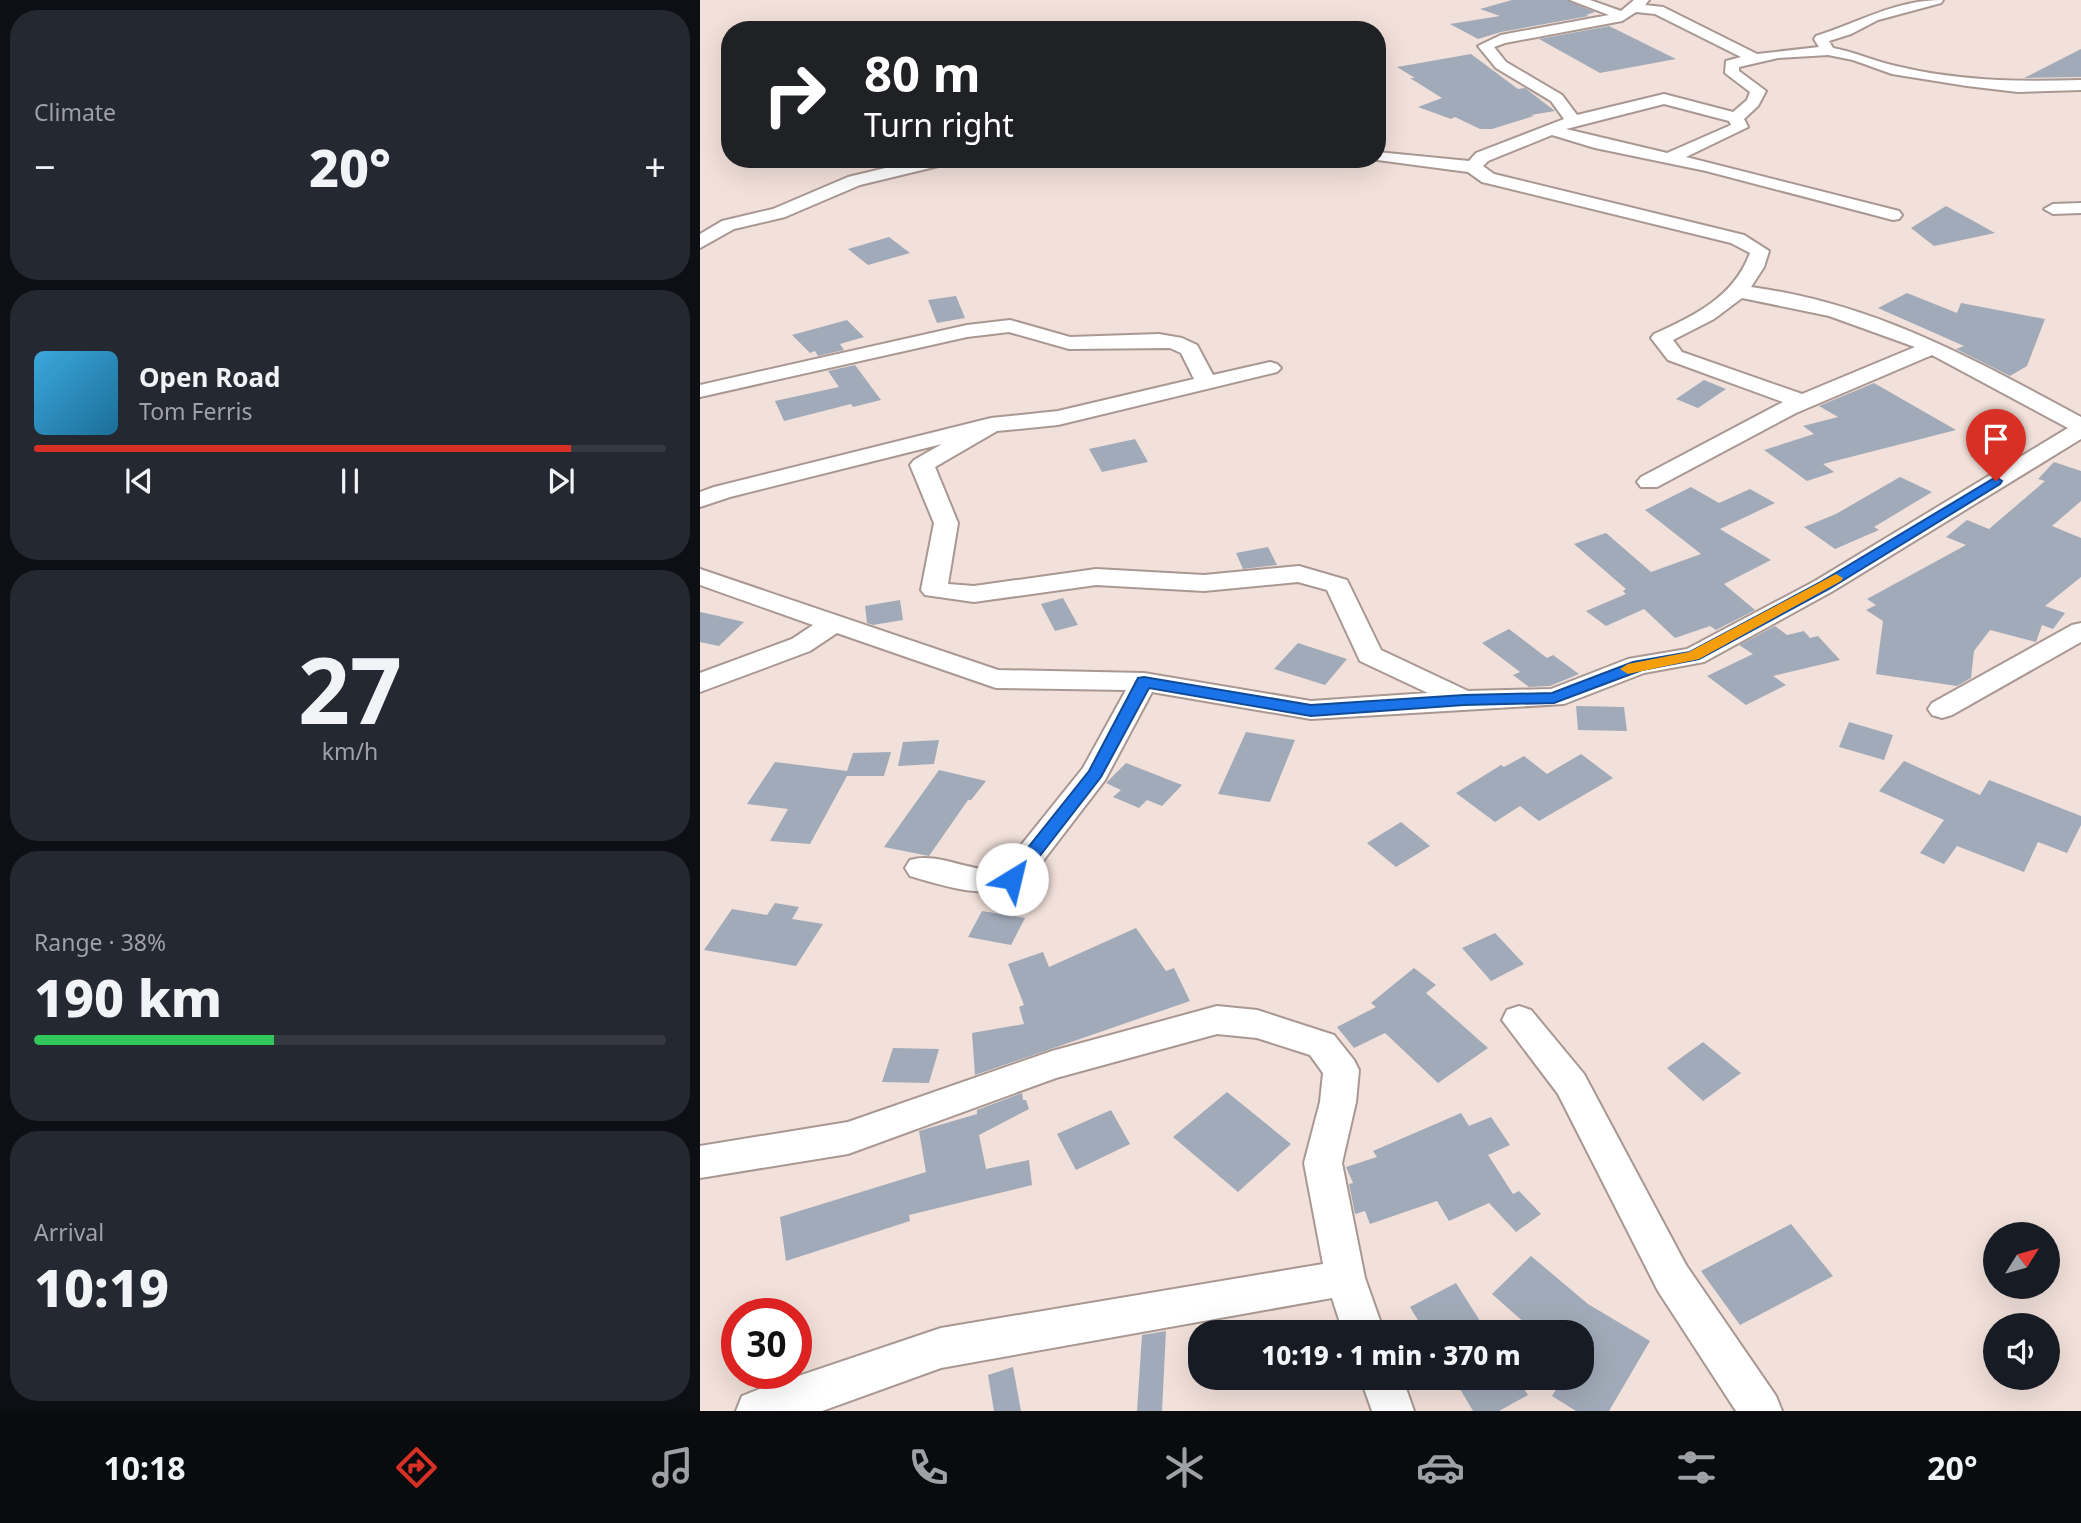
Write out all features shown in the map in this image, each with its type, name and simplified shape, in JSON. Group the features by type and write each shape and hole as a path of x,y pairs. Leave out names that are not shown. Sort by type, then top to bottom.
{"street":[{"path":"1577,0 1658,10 1756,59"},
{"path":"1828,51 1821,39 1846,31 1873,17 1936,0"},
{"path":"1634,8 1541,34 1501,39 1485,46 1501,65 1558,98 1571,127 1671,157 1893,215"},
{"path":"1736,118 1748,109 1758,91 1732,73 1731,64 1778,54 1828,51 1856,55 1892,70 2018,87 2081,85"},
{"path":"1473,167 1482,157 1548,129 1571,127 1664,99 1736,118"},
{"path":"1671,157 1740,127 1736,118"},
{"path":"1386,158 1473,167 1488,178 1737,239 1760,251 1756,268 1737,292 1709,316 1661,338 1675,356 1804,402"},
{"path":"700,242 728,225 779,212 854,181 908,168"},
{"path":"2053,209 2081,208"},
{"path":"1737,292 1768,294 1868,322 1931,346 1930,348"},
{"path":"700,391 967,331 1010,326 1069,343 1159,340 1175,342 1190,349 1206,382"},
{"path":"700,577 996,679 1144,682 1311,710 1464,700 1554,698 1638,665 1694,656 1824,586 2081,427 1940,349 1930,348 1804,402 1649,482"},
{"path":"700,500 722,492 991,425 1058,418 1270,368"},
{"path":"991,425 922,465 946,523 934,590 974,594 1096,578 1204,583 1299,574 1338,585 1370,654 1464,700"},
{"path":"700,683 802,645 833,624"},
{"path":"1942,709 2081,631"},
{"path":"921,868 987,883 1012,879 1096,774 1144,682"},
{"path":"700,1162 848,1138 1052,1065 1217,1020 1257,1024 1322,1045 1341,1070 1338,1102 1323,1163 1345,1278 1360,1320"},
{"path":"1519,1020 1571,1084 1672,1278 1761,1411"},
{"path":"757,1411 941,1349 1345,1278"},
{"path":"1386,1390 1393,1411"}],"building":[{"path":"1512,0 1567,0 1595,12 1586,15 1589,16 1501,32 1478,39 1450,24 1500,16 1480,9"},
{"path":"1609,26 1676,59 1600,73 1539,39"},
{"path":"2081,49 2081,77 2024,78"},
{"path":"1471,54 1518,89 1525,88 1555,111 1531,115 1534,116 1492,129 1480,129 1455,117 1451,119 1418,107 1442,98 1397,67"},
{"path":"1946,206 1995,233 1934,246 1911,228"},
{"path":"889,237 910,253 868,265 848,249"},
{"path":"1907,293 1957,313 1961,303 2045,319 2027,366 2010,376 1956,349 1964,346 1878,308"},
{"path":"956,296 965,318 937,323 928,300"},
{"path":"847,320 864,337 840,344 844,350 818,356 815,351 810,353 792,335"},
{"path":"855,365 881,400 853,407 851,404 784,421 775,401 839,387 828,371"},
{"path":"1704,380 1726,389 1698,408 1676,399"},
{"path":"1874,383 1956,430 1823,464 1834,472 1807,481 1764,450 1814,434 1803,426 1838,417 1819,406"},
{"path":"1135,439 1148,462 1102,472 1089,449"},
{"path":"2054,462 2081,471 2081,501 2052,526 2081,538 2081,577 2045,606 2065,613 2053,629 2042,625 2036,642 1990,630 1974,651 1971,678 1957,686 1876,674 1883,621 1866,610 1876,605 1867,599 1966,545 1946,537 1967,520 1989,529 2045,481 2038,479"},
{"path":"1900,477 1932,492 1874,527 1879,530 1835,549 1804,527 1836,514"},
{"path":"1691,487 1719,503 1750,489 1775,503 1720,529 1771,560 1724,584 1755,610 1716,630 1710,626 1675,638 1644,609 1606,626 1586,611 1626,594 1623,591 1626,589 1574,544 1606,533 1651,572 1701,554 1645,510"},
{"path":"1268,547 1277,565 1243,569 1236,553"},
{"path":"1063,598 1078,625 1055,631 1041,604"},
{"path":"900,600 903,620 873,625 867,623 865,606"},
{"path":"700,612 744,622 719,646 700,642"},
{"path":"1775,626 1787,635 1804,631 1810,638 1818,636 1840,660 1773,676 1786,685 1746,705 1707,676 1753,654 1739,645"},
{"path":"1509,629 1547,658 1553,655 1579,674 1550,686 1529,687 1513,675 1520,672 1482,643"},
{"path":"1298,643 1347,659 1325,685 1274,669"},
{"path":"1576,706 1624,707 1627,731 1578,730"},
{"path":"1849,722 1893,735 1884,760 1839,747"},
{"path":"1246,732 1295,740 1270,802 1218,794"},
{"path":"939,740 934,764 898,766 903,742"},
{"path":"891,752 884,776 847,776 810,844 770,841 788,809 747,804 775,762 847,771 853,753"},
{"path":"1581,754 1613,778 1539,821 1520,806 1495,822 1456,793 1501,765 1504,767 1524,756 1547,774"},
{"path":"1904,761 1980,795 1989,780 2081,816 2081,825 2067,853 2038,842 2024,872 1957,846 1944,864 1920,853 1944,820 1879,791"},
{"path":"1126,763 1182,785 1162,806 1147,800 1139,808 1113,797 1121,790 1106,783"},
{"path":"939,770 986,781 971,800 968,800 929,856 884,847"},
{"path":"1401,822 1430,846 1396,867 1367,843"},
{"path":"775,903 799,907 792,919 823,924 796,966 704,950 732,909 767,915"},
{"path":"982,911 1025,918 1011,945 968,937"},
{"path":"1136,928 1166,971 1174,968 1190,1001 975,1075 972,1033 1024,1024 1019,1007 1024,1005 1008,964 1043,952 1049,967"},
{"path":"1495,933 1524,964 1491,981 1462,948"},
{"path":"1414,968 1436,985 1426,993 1488,1048 1438,1083 1385,1033 1354,1048 1337,1027 1376,1007 1371,1003"},
{"path":"1703,1042 1741,1073 1703,1101 1667,1068"},
{"path":"893,1048 939,1049 929,1083 882,1082"},
{"path":"1227,1092 1291,1144 1238,1192 1173,1137"},
{"path":"1022,1093 1029,1109 979,1135 986,1169 1029,1160 1032,1185 909,1215 910,1221 786,1261 780,1217 926,1172 919,1131 977,1114 977,1110"},
{"path":"1111,1110 1130,1144 1076,1170 1057,1134"},
{"path":"1461,1113 1469,1126 1491,1117 1510,1145 1488,1155 1513,1194 1519,1191 1541,1214 1516,1232 1489,1203 1449,1221 1437,1201 1370,1224 1365,1211 1355,1214 1349,1184 1353,1183 1346,1167 1377,1157 1373,1151"},
{"path":"1791,1224 1833,1276 1740,1325 1701,1271"},
{"path":"1531,1256 1588,1304 1650,1341 1609,1411 1576,1411 1552,1396 1556,1390 1594,1390 1594,1320 1521,1320 1492,1294"},
{"path":"1456,1283 1479,1320 1418,1320 1410,1307"},
{"path":"1166,1331 1162,1411 1137,1411 1142,1335"},
{"path":"1013,1367 1021,1411 994,1411 988,1375"},
{"path":"1461,1390 1525,1390 1528,1395 1499,1411 1473,1411"}],"slow traffic":[{"path":"1628,669 1694,656 1836,578"}],"route":[{"path":"1012,879 1096,774 1144,682 1182,691 1311,710 1464,700 1554,698 1638,665 1694,656 1824,586 1996,481"}]}
